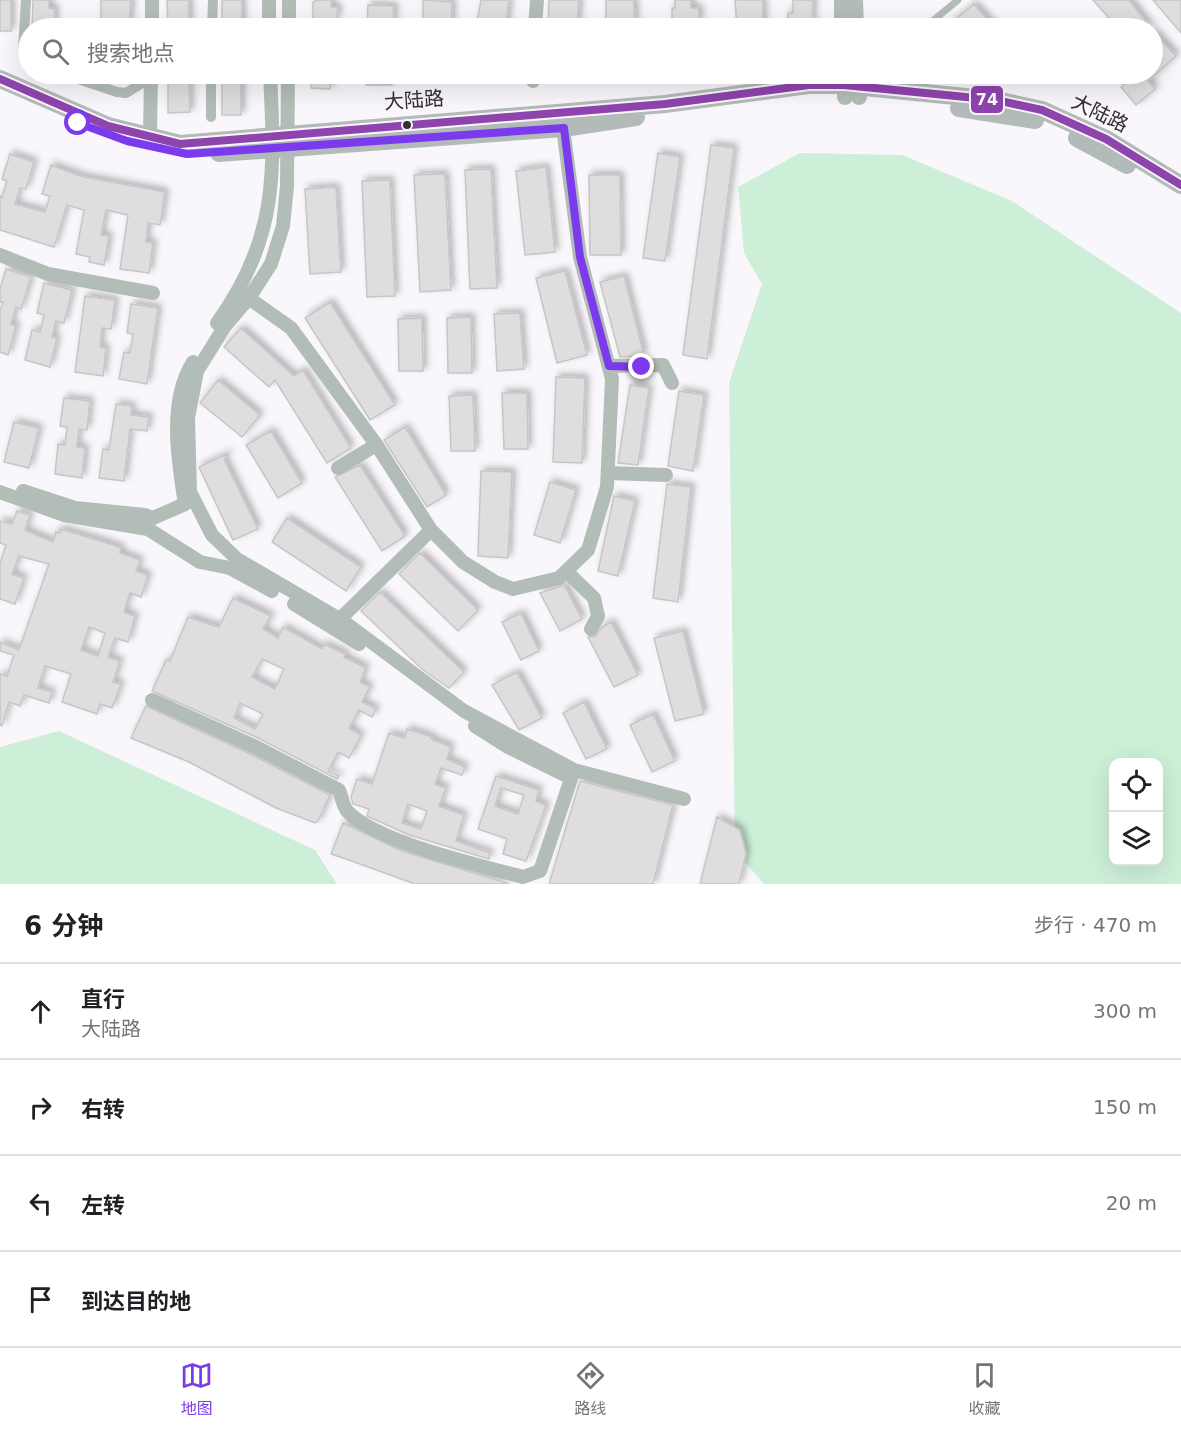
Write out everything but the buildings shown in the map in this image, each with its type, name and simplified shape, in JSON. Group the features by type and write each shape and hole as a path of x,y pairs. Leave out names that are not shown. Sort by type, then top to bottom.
{"main road":[{"name":"大陆路","path":"0,79 108,126 180,144 280,141 562,120 815,95 851,85 996,100 1042,110 1106,139 1181,185"},
{"name":"大陆路","path":"851,85 969,109 1038,120 1143,173 1181,199"},
{"name":"大陆路","path":"0,91 127,141 187,154 280,141"}],"street":[{"path":"25,18 26,0"},
{"path":"152,0 152,18"},
{"path":"212,18 213,0"},
{"path":"269,0 269,18"},
{"path":"289,18 290,0"},
{"path":"536,18 537,0"},
{"path":"842,0 842,18"},
{"path":"855,0 856,18"},
{"path":"93,84 126,93 139,84"},
{"path":"148,84 150,136"},
{"path":"211,84 211,117"},
{"path":"271,84 280,141"},
{"path":"287,84 266,224 244,295 197,370 188,429 190,492 212,535 237,558 340,619 464,711 572,774"},
{"path":"244,295 291,328 376,445 431,530 463,562 495,582 513,589 559,578 588,550 607,488 612,379 580,257 562,120"},
{"path":"0,255 48,274 153,292"},
{"path":"0,484 75,508 145,515 153,518 184,504 177,450 182,392 189,368 244,295"},
{"path":"609,366 663,365 672,383"},
{"path":"338,468 376,445"},
{"path":"608,473 666,475"},
{"path":"0,492 64,515 148,529 200,562 230,568 338,629 508,747 572,774 684,800"},
{"path":"148,529 196,506"},
{"path":"340,619 431,530"},
{"path":"566,571 594,598 598,616 591,629"},
{"path":"152,700 254,746 339,790 346,810 387,834 406,843 523,877 540,871 572,774"}],"lane":[{"path":"936,18 958,0"}],"green space":[{"path":"800,153 902,155 1012,201 1181,313 1181,884 764,884 735,851 729,383 762,284 744,253 738,187"},
{"path":"59,731 315,850 337,884 0,884 0,747"}],"transit line":[{"name":"74","path":"0,79 108,126 180,144 665,104 809,85 844,85 996,100 1042,110 1106,139 1181,185"}],"route":[{"path":"78,123 127,141 187,154 249,152 365,141 564,128 580,257 609,366 642,367"}]}
